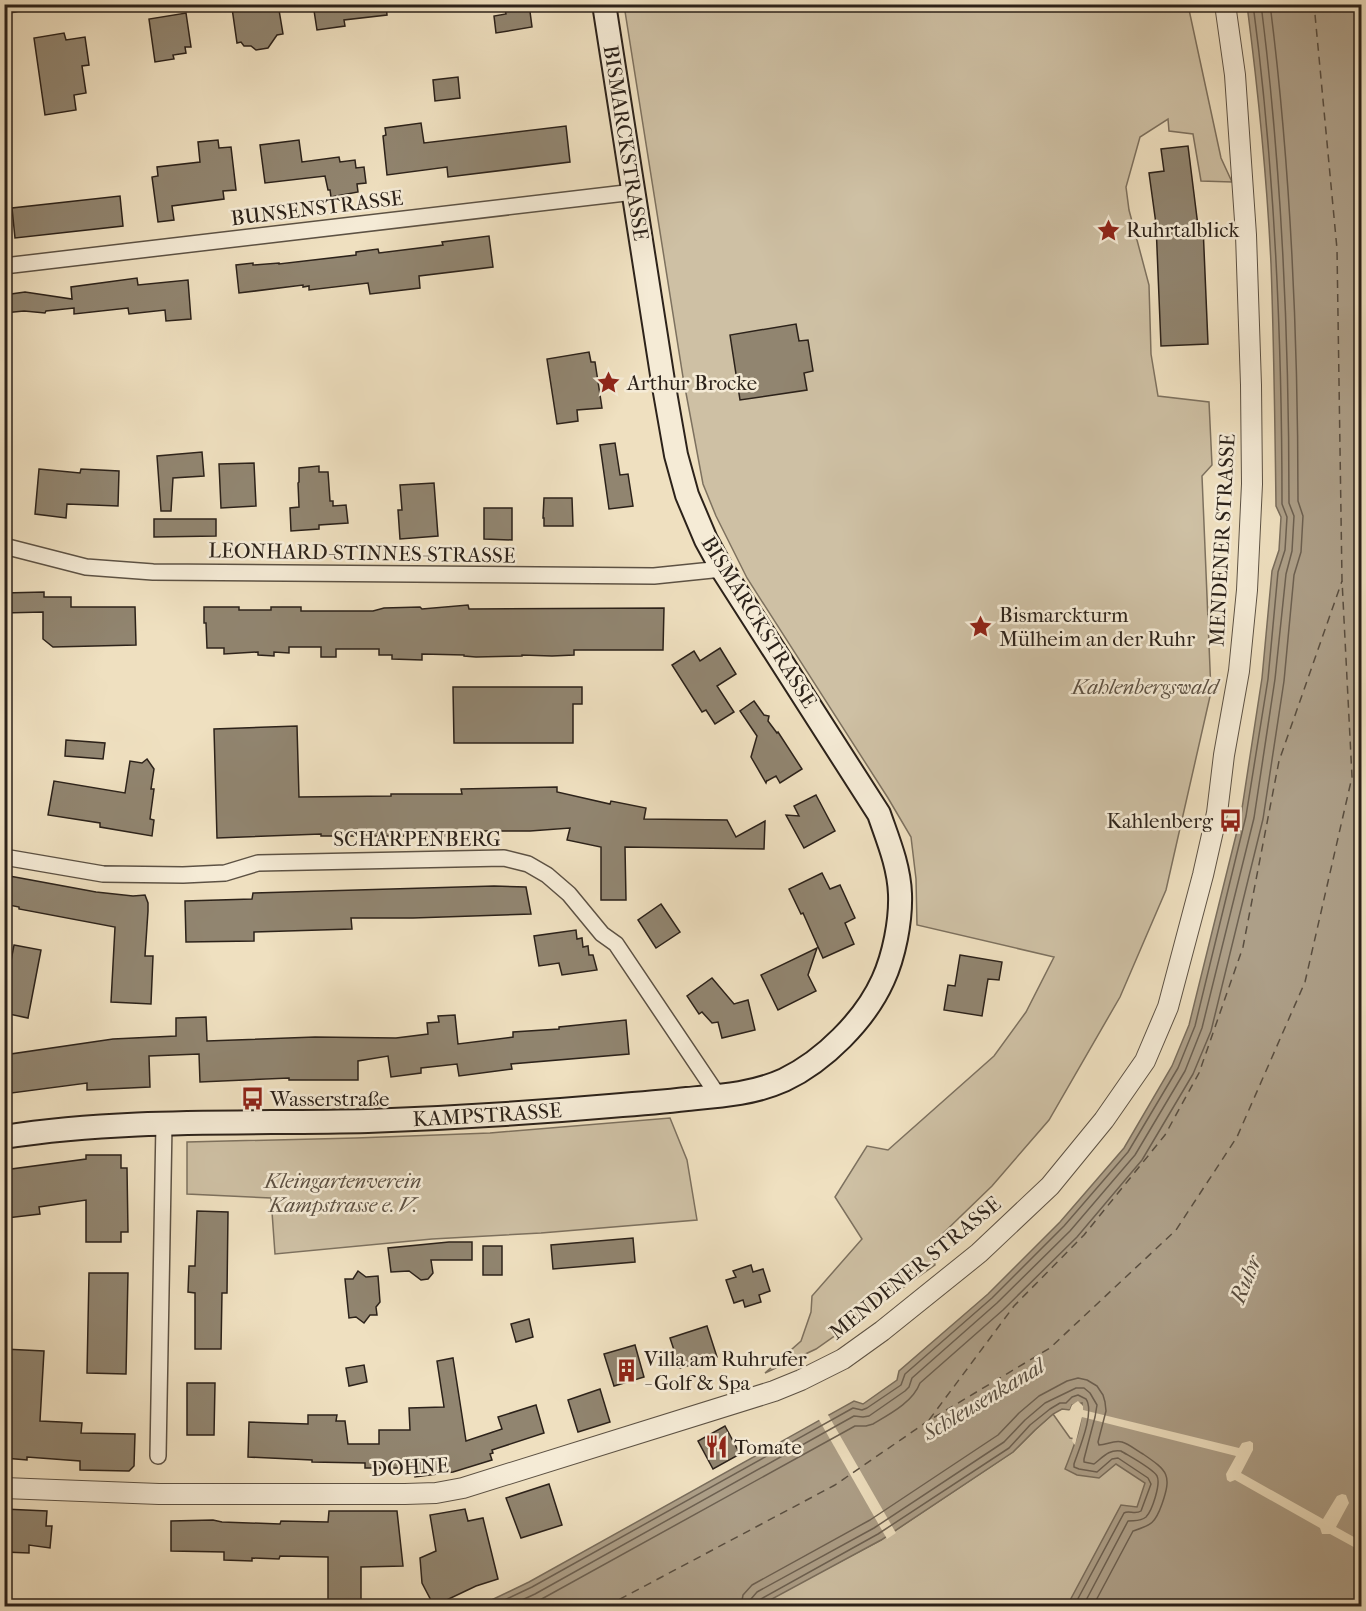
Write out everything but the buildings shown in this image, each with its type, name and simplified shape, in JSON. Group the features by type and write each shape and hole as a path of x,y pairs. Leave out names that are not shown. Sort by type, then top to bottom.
{"main road":[{"name":"BISMARCKSTRASSE","path":"604,4 663,381 676,455 687,495 706,540 722,569 879,814 894,855 900,893 896,939 884,980 861,1018 831,1048 785,1080 759,1090 719,1096"},
{"name":"KAMPSTRASSE","path":"4,1137 79,1128 164,1124 368,1121 510,1114 719,1096"}],"street":[{"path":"4,5 14,4"},
{"name":"MENDENER STRASSE","path":"801,1380 843,1359 882,1331 979,1253 1050,1186 1104,1120 1145,1061 1168,1007 1217,813 1224,755 1239,672 1247,590 1252,484 1246,236 1236,87 1225,4"},
{"name":"BUNSENSTRASSE","path":"4,266 634,192"},
{"name":"LEONHARD-STINNES-STRASSE","path":"4,546 86,567 153,572 654,576 722,569"},
{"name":"SCHARPENBERG","path":"4,857 103,874 225,873 258,863 504,858 528,864 547,875 569,894 602,934 616,944 719,1096"},
{"path":"158,1456 164,1124"},
{"name":"DOHNE","path":"4,1488 159,1494 436,1493 474,1485 718,1409 801,1380"}],"green space":[{"name":"Kahlenbergswald","path":"624,5 1188,5 1221,158 1232,182 1201,181 1193,134 1169,131 1168,119 1140,137 1126,187 1129,210 1149,285 1151,354 1158,396 1209,402 1212,465 1202,476 1211,692 1166,890 1120,997 1049,1120 992,1186 930,1246 935,1265 816,1349 765,1373 801,1341 811,1312 812,1296 862,1239 835,1197 867,1146 888,1150 994,1056 1026,1012 1054,957 917,925 916,879 911,837 747,578 716,516 703,484 683,377"},
{"name":"Kleingartenverein Kampstrasse e. V.","path":"670,1118 687,1160 697,1220 541,1233 432,1239 275,1254 271,1198 187,1194 187,1142 490,1133"},
{"path":"1053,1414 1070,1438 1212,1464 1361,1606 756,1606 881,1540 1013,1452"}],"water":[{"path":"1247,5 1361,5 1361,1606 1067,1606 1121,1505 1137,1507 1145,1483 1116,1464 1099,1478 1077,1475 1065,1469 1079,1428 1082,1403 1072,1405 1070,1410 1062,1409 1053,1414 1013,1452 881,1540 759,1606 479,1606 529,1582 854,1401 863,1404 897,1380 899,1371 988,1294 1060,1222 1124,1148 1172,1066 1189,1025 1241,815 1262,678 1272,571 1279,550 1281,517 1276,506 1271,264 1262,134"}],"pier":[{"path":"1078,1401 1083,1406 1083,1410 1239,1448 1242,1443 1250,1441 1253,1443 1253,1450 1241,1473 1323,1519 1337,1496 1346,1495 1349,1503 1336,1527 1361,1541 1361,1551 1330,1534 1322,1534 1320,1528 1235,1480 1230,1482 1227,1480 1226,1474 1236,1456 1082,1417 1075,1445 1072,1441 1080,1406 1077,1405 1072,1413 1067,1413"},
{"path":"827,1413 896,1533 887,1539 818,1418"}],"ferry route":[{"path":"607,1606 835,1485 928,1421 1050,1348 1176,1230 1237,1137 1305,982 1352,777 1342,580 1337,249 1314,4"},
{"path":"929,1420 1014,1306 1084,1235 1165,1135 1199,1073 1243,947 1279,761 1342,581"}],"place":[{"name":"Ruhrtalblick","path":"1108,230"},
{"name":"Arthur Brocke","path":"609,383"},
{"name":"Bismarckturm Mülheim an der Ruhr","path":"981,627"},
{"name":"Kahlenberg","path":"1231,821"},
{"name":"Wasserstraße","path":"252,1099"},
{"name":"Villa am Ruhrufer - Golf & Spa","path":"626,1371"},
{"name":"Tomate","path":"716,1447"}],"water label":[{"name":"Ruhr","path":"1245,1279"},
{"name":"Schleusenkanal","path":"983,1399"}]}
